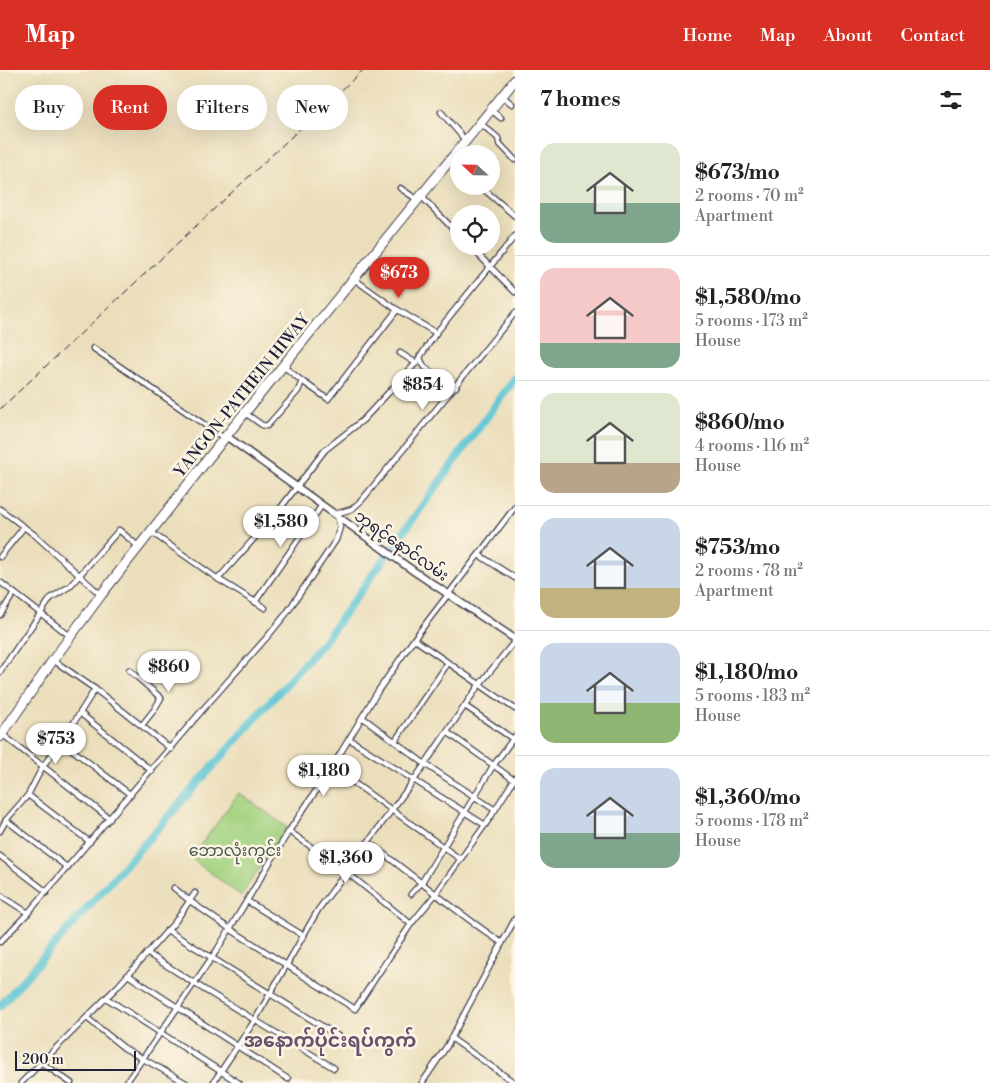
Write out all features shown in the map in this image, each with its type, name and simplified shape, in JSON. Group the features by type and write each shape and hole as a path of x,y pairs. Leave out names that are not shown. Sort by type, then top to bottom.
{"highway":[{"name":"YANGON-PATHEIN HIWAY","path":"2,732 70,636 225,437 502,96 513,86"}],"street":[{"path":"502,96 512,104"},
{"path":"491,110 501,118"},
{"path":"441,112 466,141"},
{"path":"480,123 498,138 498,143 515,160"},
{"path":"400,188 419,198 450,227"},
{"path":"490,195 515,216"},
{"path":"218,578 276,514 325,450 363,420 416,363 436,333 515,236"},
{"path":"479,255 515,292"},
{"path":"354,279 397,310 436,333"},
{"path":"283,366 328,399 397,310"},
{"path":"0,942 68,868 286,614 336,540 340,527 337,516 352,509 362,500 515,314"},
{"path":"93,348 225,437"},
{"path":"400,353 416,363"},
{"path":"420,356 423,366 452,382 456,387"},
{"path":"245,413 262,425 267,426 298,391 302,381"},
{"name":"ဘုရင့်နောင်လမ်း","path":"225,437 297,486 415,572 515,640"},
{"path":"255,602 322,505"},
{"path":"126,1083 230,929 289,831 332,767 378,691 414,639 515,507"},
{"path":"0,509 24,527 101,595"},
{"path":"0,557 24,527"},
{"path":"0,672 51,598 70,586 118,530 139,547"},
{"path":"151,532 265,608"},
{"path":"479,555 515,578"},
{"path":"0,582 70,636"},
{"path":"0,615 14,593"},
{"path":"414,639 479,686 515,709"},
{"path":"213,1083 255,1020 318,910 345,871 392,811 479,686 515,640"},
{"path":"53,660 95,689 170,749"},
{"path":"394,741 448,664"},
{"path":"128,670 161,698 142,726"},
{"path":"0,830 6,820 28,795 44,766 62,742 95,689"},
{"path":"411,894 422,882 514,737 465,706"},
{"path":"80,713 152,771"},
{"path":"362,718 425,764 495,810"},
{"path":"2,732 110,819"},
{"path":"174,888 230,929 355,1009 412,924 485,825 514,779 447,732"},
{"path":"349,739 485,825"},
{"path":"62,742 131,795"},
{"path":"332,767 460,859"},
{"path":"28,795 90,842"},
{"path":"6,820 68,868"},
{"path":"289,831 345,871 412,924"},
{"path":"368,842 502,943"},
{"path":"0,856 47,892"},
{"path":"21,1083 128,975 176,922 196,893"},
{"path":"0,895 28,913"},
{"path":"247,901 304,936"},
{"path":"430,1083 423,1081 451,1038 515,919"},
{"path":"167,930 346,1041"},
{"path":"147,952 194,983 334,1068"},
{"path":"128,975 288,1079"},
{"path":"106,998 239,1083"},
{"path":"87,1018 124,1048 186,1083"},
{"path":"451,1038 515,1083"},
{"path":"42,1063 70,1083"}],"green space":[{"name":"ဘောလုံးကွင်း","path":"239,793 287,827 241,896 191,858"}],"waterway":[{"path":"0,1006 326,639 515,378"}],"railway":[{"path":"0,409 363,70"}],"district":[{"name":"အနောက်ပိုင်းရပ်ကွက်","path":"330,1040"}]}
